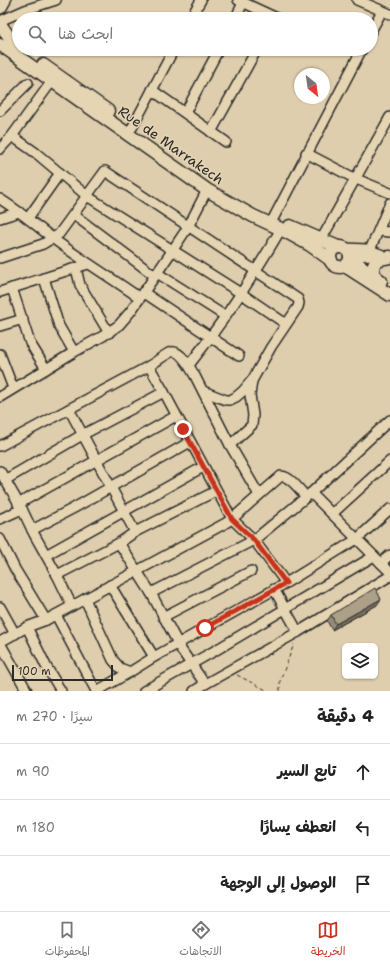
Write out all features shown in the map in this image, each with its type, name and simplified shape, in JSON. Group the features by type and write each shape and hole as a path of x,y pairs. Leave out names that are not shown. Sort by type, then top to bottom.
{"highway":[{"path":"0,7 4,0"}],"main road":[{"name":"Rue de Marrakech","path":"0,23 12,41"},
{"name":"Rue de Marrakech","path":"0,45 12,53"},
{"name":"Rue de Marrakech","path":"17,56 208,190 253,216 310,245 336,266 346,255 321,240 272,219 220,190 31,56"},
{"path":"346,255 390,287"},
{"path":"346,255 390,295"},
{"path":"375,277 373,270 375,263 379,259 388,256"}],"street":[{"path":"21,12 56,0"},
{"path":"194,12 201,0"},
{"path":"357,0 386,12 378,23"},
{"path":"237,12 241,1 264,12"},
{"path":"0,13 25,10"},
{"path":"0,23 12,17"},
{"path":"132,128 170,56"},
{"path":"186,113 215,56"},
{"path":"211,132 253,56"},
{"path":"272,219 358,56"},
{"path":"0,149 12,136 52,81"},
{"path":"0,111 28,83"},
{"path":"152,90 226,142"},
{"path":"321,240 390,118"},
{"path":"12,136 36,153 87,196 242,294 286,324"},
{"path":"306,153 390,193"},
{"path":"0,258 43,244 53,239 59,234 105,171 298,300 298,307 253,379 243,391 230,400 226,400 203,391"},
{"path":"28,218 60,173"},
{"path":"0,397 74,352 109,333 119,325 126,318 188,227 208,190"},
{"path":"0,199 28,218 53,239 88,264 142,295 239,356"},
{"path":"370,250 390,203"},
{"path":"0,218 19,212"},
{"path":"74,214 156,274 225,316"},
{"path":"189,365 211,338 225,316 242,294 281,230"},
{"path":"378,231 390,232"},
{"name":"Rue de Marrakech","path":"346,255 361,248 388,256"},
{"name":"Rue de Marrakech","path":"346,255 388,256"},
{"path":"0,292 88,264"},
{"path":"76,268 80,285 109,333"},
{"path":"44,278 58,326 74,352"},
{"path":"12,288 30,343 46,369"},
{"path":"0,326 23,319"},
{"path":"0,446 149,366 172,352 179,354 189,365 230,445 259,495"},
{"path":"0,354 13,388"},
{"path":"149,366 232,519 254,540 286,583"},
{"path":"230,445 252,425 253,415 250,395 253,379"},
{"path":"5,480 82,435 164,392"},
{"path":"69,409 135,532"},
{"path":"0,519 96,461 176,416"},
{"path":"151,593 254,540 309,495 390,420"},
{"path":"32,530 190,442"},
{"path":"332,514 390,461"},
{"path":"46,555 203,467"},
{"path":"0,471 57,575 72,606"},
{"path":"27,691 0,642 27,627 56,615 232,519 277,478 283,476 332,514 390,572"},
{"path":"57,575 119,543 135,532 216,491"},
{"path":"56,615 97,691 178,643 286,583 357,539 388,514"},
{"path":"0,539 15,569 46,620"},
{"path":"119,543 151,593 191,665 205,684"},
{"path":"381,563 390,555"},
{"path":"144,691 158,687 191,665 374,556"},
{"path":"163,617 251,571"},
{"path":"194,691 298,632 390,576"},
{"path":"110,585 154,657"},
{"path":"274,589 298,632"},
{"path":"85,599 113,660 120,668 130,672"},
{"path":"0,607 15,634"},
{"path":"27,627 46,666 61,691"}],"path":[{"path":"280,691 280,681 298,632"},
{"path":"228,671 268,691"}],"building":[{"path":"375,588 381,599 336,624 331,615"}],"route":[{"path":"183,429 232,519 254,540 286,583 205,628"}]}
